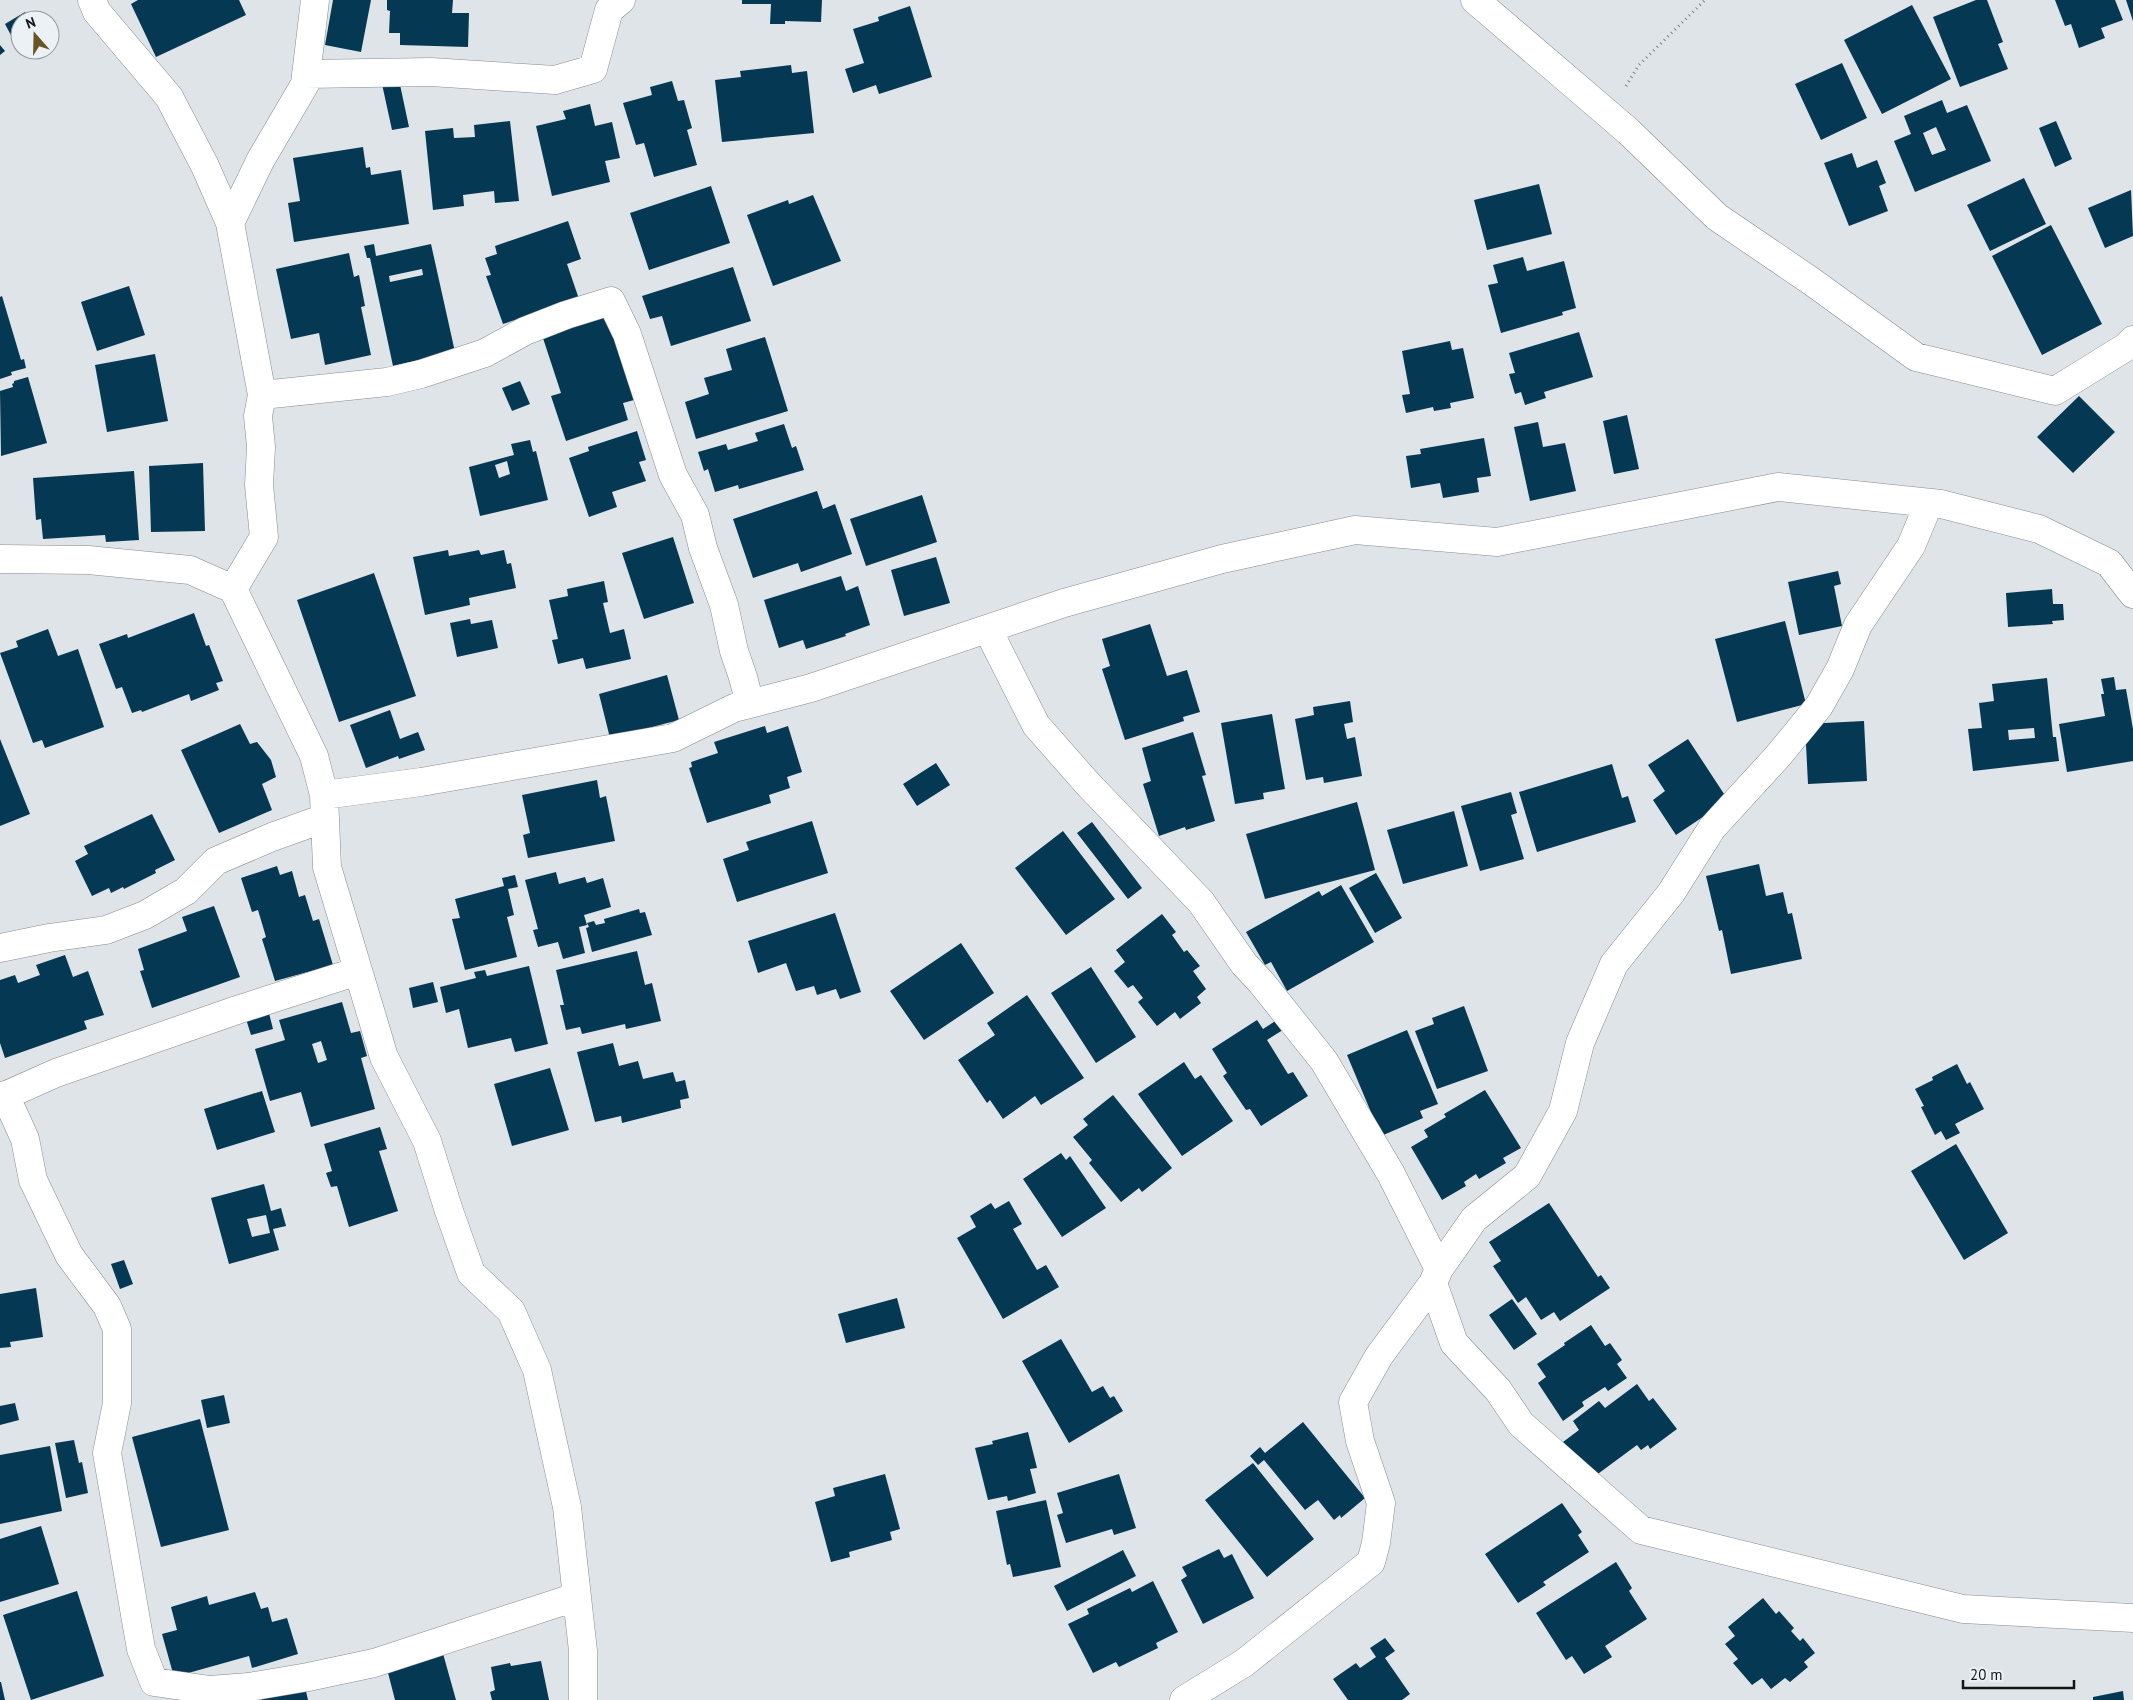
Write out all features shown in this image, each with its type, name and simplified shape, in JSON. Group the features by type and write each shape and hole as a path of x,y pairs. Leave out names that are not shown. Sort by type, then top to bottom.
{"street":[{"path":"92,0 97,12 169,97 205,166 230,223 262,395 258,416 261,447 258,485 264,537 233,589"},
{"path":"230,223 260,161 304,84 314,0"},
{"path":"306,74 431,72 555,80 593,69 609,10 622,0"},
{"path":"1475,0 1608,114 1717,217 1811,281 1916,357 2055,391 2126,347 2133,340"},
{"path":"262,395 387,382 421,374 485,353 525,331 566,315 612,301 627,334 673,475 695,515 703,548 724,605 734,650 750,704"},
{"path":"0,948 49,938 106,930 146,915 186,891 216,861 272,837 324,806 422,782 673,738 734,708 811,688 1064,603 1222,559 1355,530 1497,542 1778,487 1941,504 2039,529 2109,563 2133,594"},
{"path":"1184,1700 1244,1663 1371,1562 1382,1503 1360,1441 1353,1402 1379,1356 1474,1219 1526,1176 1563,1111 1580,1043 1614,964 1672,893 1712,828 1778,756 1819,706 1840,669 1858,625 1911,546 1929,503"},
{"path":"0,558 88,560 190,570 233,589 314,756 324,806 327,867 384,1057 428,1141 449,1212 471,1273 511,1311 537,1370 567,1507 583,1651 583,1700"},
{"path":"988,630 1036,725 1087,783 1201,902 1238,956 1324,1061 1392,1174 1436,1276 1454,1343 1498,1390 1521,1424 1641,1530 1963,1609 2133,1618"},
{"path":"358,970 65,1070 2,1096 25,1139 33,1180 69,1256 107,1306 117,1329 117,1403 107,1453 141,1649 154,1682 210,1690 249,1687 374,1663 576,1597"}],"path":[{"path":"1608,114 1640,65 1705,0"}],"building":[{"path":"138,0 239,0 246,15 156,57 131,4"},
{"path":"333,0 371,0 361,52 325,45"},
{"path":"387,0 453,0 452,13 469,13 468,47 400,45 400,33 389,33 390,11 387,10"},
{"path":"742,0 822,0 821,22 785,21 785,24 770,24 771,4 742,4"},
{"path":"1976,0 1987,0 2003,42 1998,44 2008,69 1960,87 1933,17"},
{"path":"2055,0 2115,0 2123,20 2101,28 2105,38 2079,48 2071,24 2065,26"},
{"path":"2126,0 2133,0 2133,21"},
{"path":"1912,5 1951,79 1882,114 1844,40"},
{"path":"910,6 932,77 879,94 876,85 853,93 845,69 864,63 853,29 879,21 878,17"},
{"path":"10,21 10,33 5,24"},
{"path":"0,45 5,51 0,55"},
{"path":"1842,63 1867,118 1821,140 1795,84"},
{"path":"791,65 792,73 807,71 814,133 722,142 715,80 741,77 740,71"},
{"path":"399,80 409,127 392,130 382,84"},
{"path":"672,81 678,101 684,100 692,128 687,130 697,165 654,177 644,143 636,145 623,103 652,95 650,87"},
{"path":"1942,100 1947,113 1967,105 1991,161 1915,192 1894,141 1911,134 1904,116","holes":["1936,127 1946,150 1932,155 1923,133"]},
{"path":"590,104 595,126 612,122 620,158 605,161 610,182 552,196 536,126 566,119 563,111"},
{"path":"510,121 519,201 495,203 494,191 463,195 464,206 433,210 425,131 453,128 454,138 475,137 474,125"},
{"path":"2056,121 2072,159 2055,167 2039,128"},
{"path":"363,147 366,168 370,167 371,175 401,170 409,224 294,242 288,203 300,201 293,158"},
{"path":"1852,153 1857,168 1877,160 1886,183 1879,186 1888,211 1849,226 1824,163"},
{"path":"2024,178 2046,224 1990,251 1967,205"},
{"path":"1539,184 1552,234 1487,250 1474,200"},
{"path":"711,186 730,243 649,270 630,213"},
{"path":"2131,190 2133,236 2105,248 2088,208"},
{"path":"813,195 841,261 773,286 747,215 788,200 789,204"},
{"path":"568,221 581,259 567,264 579,299 503,324 486,276 491,275 485,258 497,254 495,246"},
{"path":"2051,225 2102,324 2042,355 1992,256"},
{"path":"374,244 376,256 431,244 455,352 393,366 370,258 367,258 364,246","holes":["422,269 423,275 390,282 389,276"]},
{"path":"349,253 354,277 359,275 365,306 361,307 371,355 325,365 319,333 291,339 276,269"},
{"path":"1523,257 1527,271 1564,261 1576,308 1562,312 1563,315 1501,333 1488,285 1498,283 1493,265"},
{"path":"733,267 751,321 671,346 662,316 650,319 642,296"},
{"path":"129,286 145,335 97,351 81,302"},
{"path":"2,296 21,360 24,359 26,368 11,372 12,375 0,379 0,297"},
{"path":"606,311 634,400 623,403 628,420 566,441 551,396 561,393 541,332"},
{"path":"1579,332 1593,377 1544,392 1546,398 1525,405 1521,392 1515,394 1509,374 1515,373 1509,353"},
{"path":"765,337 788,411 696,439 685,402 709,394 704,378 732,370 726,349"},
{"path":"1450,341 1452,350 1463,348 1474,398 1450,403 1451,408 1434,411 1433,407 1406,413 1402,395 1410,394 1402,351"},
{"path":"155,354 168,421 107,432 95,365"},
{"path":"28,377 47,443 1,456 0,391 13,387 14,381"},
{"path":"520,381 530,404 512,411 502,388"},
{"path":"2079,396 2115,432 2073,473 2037,437"},
{"path":"1627,415 1639,469 1614,474 1603,421"},
{"path":"1538,422 1543,447 1565,443 1576,491 1530,501 1514,427"},
{"path":"784,424 792,448 796,446 804,470 739,489 738,485 715,492 708,469 704,471 698,452 726,444 728,450 758,441 755,433"},
{"path":"637,431 646,460 639,462 646,481 612,492 617,507 589,517 569,458 589,451 588,447"},
{"path":"1484,438 1491,476 1477,478 1479,492 1443,498 1440,483 1411,488 1406,456 1421,454 1420,449"},
{"path":"530,440 533,452 536,451 548,500 480,516 469,467 514,455 511,444","holes":["507,461 510,474 499,478 495,465"]},
{"path":"203,463 205,531 151,532 149,466"},
{"path":"134,471 139,540 106,542 105,535 43,539 41,519 36,520 33,478"},
{"path":"817,491 823,509 835,504 852,554 801,572 798,563 753,578 733,519"},
{"path":"922,495 937,542 866,566 850,519"},
{"path":"673,537 694,603 644,619 622,553"},
{"path":"448,550 449,556 479,550 481,555 504,550 507,564 511,563 516,588 469,598 470,605 425,615 413,557"},
{"path":"936,557 950,603 904,616 891,570"},
{"path":"1838,571 1841,584 1834,586 1842,626 1799,635 1788,582"},
{"path":"374,573 416,696 339,722 297,600"},
{"path":"841,576 846,591 858,586 870,625 845,634 846,636 806,649 803,640 779,648 764,600"},
{"path":"604,581 608,602 603,603 610,633 624,629 631,659 586,669 583,658 558,664 552,640 558,639 549,600 568,596 567,589"},
{"path":"2052,589 2053,604 2063,604 2064,620 2052,621 2053,624 2008,627 2006,593"},
{"path":"194,613 206,646 209,645 223,681 216,683 219,690 191,701 189,694 142,712 141,710 132,713 122,687 116,689 99,644 127,634 128,638"},
{"path":"470,619 471,624 492,620 498,648 457,657 450,623"},
{"path":"1785,621 1806,704 1737,722 1715,639"},
{"path":"1150,624 1167,676 1187,670 1200,712 1183,717 1184,721 1125,740 1102,669 1110,666 1102,639"},
{"path":"48,629 58,656 78,649 104,727 45,748 42,740 33,743 0,653 18,647 16,641"},
{"path":"667,675 679,720 610,738 599,694"},
{"path":"2114,677 2116,690 2126,689 2133,729 2133,761 2067,772 2059,724 2105,716 2101,694 2104,694 2101,679"},
{"path":"2047,678 2053,737 2056,737 2059,761 1973,771 1968,729 1982,728 1979,703 1994,701 1992,684","holes":["2034,728 2035,738 2009,740 2008,730"]},
{"path":"1350,701 1353,722 1344,724 1347,739 1355,737 1362,776 1324,783 1323,777 1306,780 1295,719 1314,715 1313,707"},
{"path":"390,710 400,739 418,732 425,750 399,759 398,756 366,768 350,725"},
{"path":"1272,714 1285,789 1263,793 1264,799 1235,804 1221,723"},
{"path":"1864,721 1867,781 1808,784 1805,724"},
{"path":"240,724 250,744 257,742 271,760 276,777 262,784 272,810 219,833 181,750"},
{"path":"765,726 767,733 788,726 802,772 787,777 790,788 769,795 771,803 707,823 689,768 692,767 691,762 718,753 714,742"},
{"path":"1193,732 1206,775 1202,776 1215,821 1186,830 1185,827 1159,836 1143,784 1151,781 1142,748"},
{"path":"0,739 30,814 0,826"},
{"path":"1688,739 1728,800 1676,835 1653,800 1665,791 1648,765"},
{"path":"936,763 950,785 917,806 903,784"},
{"path":"1612,764 1622,798 1628,796 1636,822 1537,852 1519,792"},
{"path":"597,780 600,798 606,796 615,841 528,858 523,835 530,833 522,795"},
{"path":"1511,792 1517,813 1511,815 1524,859 1480,871 1461,806"},
{"path":"1357,802 1375,870 1265,899 1246,834"},
{"path":"1454,811 1468,866 1403,884 1387,830"},
{"path":"152,814 175,860 155,870 156,873 124,889 123,887 111,893 109,888 92,896 75,861 88,854 84,846"},
{"path":"812,821 828,873 737,902 723,859 749,850 746,842"},
{"path":"1092,822 1142,888 1128,899 1077,833"},
{"path":"1063,831 1115,899 1066,935 1015,868"},
{"path":"1759,864 1766,896 1783,892 1788,914 1792,913 1802,959 1731,974 1722,930 1719,931 1706,876"},
{"path":"277,866 280,875 292,871 299,897 305,895 313,921 319,919 333,965 275,981 262,939 266,937 258,910 252,912 241,878"},
{"path":"556,872 559,884 585,877 587,883 603,878 611,907 584,915 587,925 579,927 585,953 563,959 558,942 538,947 533,930 538,929 525,880"},
{"path":"1376,873 1402,918 1375,933 1349,888"},
{"path":"515,875 518,887 508,889 514,915 507,917 517,957 465,970 452,919 460,918 455,899 504,886 502,878"},
{"path":"1341,885 1374,942 1287,991 1271,962 1265,965 1246,932 1319,891 1322,896"},
{"path":"214,906 240,977 152,1008 140,971 144,970 138,949 187,931 182,917"},
{"path":"639,909 640,913 645,912 652,935 592,952 586,928 589,927 587,923 594,921 596,925 605,923 604,919"},
{"path":"835,913 861,992 840,999 836,989 817,995 814,986 796,991 786,963 758,973 748,941"},
{"path":"1162,914 1176,932 1172,935 1184,952 1187,950 1200,966 1193,971 1206,989 1197,997 1201,1003 1180,1019 1175,1012 1157,1026 1138,1002 1143,998 1133,985 1128,988 1114,971 1125,962 1116,950"},
{"path":"961,943 994,993 924,1040 890,991"},
{"path":"637,951 645,985 652,983 661,1021 626,1029 625,1024 582,1034 580,1027 566,1030 560,1005 564,1005 556,970"},
{"path":"65,955 73,977 88,971 104,1015 84,1021 87,1029 5,1058 0,1043 0,980 15,975 18,983 40,975 36,965"},
{"path":"529,966 548,1044 515,1052 511,1038 468,1048 459,1009 446,1013 440,987 476,978 474,972 485,970 487,976"},
{"path":"1091,967 1136,1037 1096,1063 1051,993"},
{"path":"433,982 438,1002 413,1008 409,988"},
{"path":"1027,995 1084,1078 1041,1105 1035,1096 1003,1119 990,1100 987,1103 958,1060 995,1035 987,1023"},
{"path":"342,1002 351,1033 360,1031 367,1056 361,1058 375,1109 311,1127 301,1092 270,1101 255,1049 285,1040 279,1020","holes":["321,1041 327,1060 318,1063 312,1044"]},
{"path":"1464,1006 1488,1071 1437,1089 1415,1031 1434,1024 1432,1018"},
{"path":"269,1013 273,1029 251,1035 246,1019"},
{"path":"1280,1018 1286,1028 1267,1040 1288,1074 1293,1072 1308,1096 1261,1126 1250,1109 1246,1110 1223,1076 1227,1073 1212,1049 1257,1020 1263,1029"},
{"path":"1407,1030 1438,1104 1420,1111 1423,1118 1381,1136 1347,1055"},
{"path":"613,1043 619,1066 638,1061 643,1079 673,1072 676,1082 685,1080 689,1098 680,1100 681,1108 622,1123 621,1116 595,1122 577,1052"},
{"path":"1184,1062 1195,1079 1201,1075 1233,1121 1182,1156 1138,1094"},
{"path":"1957,1064 1967,1084 1970,1082 1984,1109 1955,1124 1960,1133 1946,1140 1941,1131 1935,1135 1921,1107 1924,1106 1915,1089 1933,1080 1932,1077"},
{"path":"550,1068 569,1130 512,1146 494,1084"},
{"path":"1485,1090 1521,1148 1503,1158 1506,1163 1479,1179 1476,1174 1464,1182 1466,1186 1442,1200 1411,1147 1428,1137 1424,1130 1446,1117 1444,1114"},
{"path":"262,1091 275,1132 217,1150 204,1109"},
{"path":"1113,1095 1172,1168 1142,1192 1139,1188 1121,1202 1089,1163 1092,1160 1073,1137 1088,1125 1083,1119"},
{"path":"380,1127 387,1149 379,1151 398,1211 349,1227 337,1186 331,1187 326,1173 332,1171 324,1144"},
{"path":"1956,1144 2008,1233 1964,1260 1911,1171"},
{"path":"1061,1153 1066,1160 1070,1156 1106,1208 1062,1237 1023,1179"},
{"path":"264,1184 271,1211 281,1208 286,1226 273,1229 279,1250 229,1264 211,1198","holes":["266,1215 270,1233 252,1237 247,1219"]},
{"path":"1009,1201 1022,1224 1013,1229 1037,1270 1046,1265 1059,1287 1003,1319 957,1238 976,1227 970,1216 991,1203 995,1209"},
{"path":"1549,1203 1598,1277 1601,1275 1610,1288 1560,1321 1554,1312 1541,1320 1526,1297 1518,1303 1493,1266 1501,1261 1489,1242"},
{"path":"124,1260 133,1284 120,1289 111,1264"},
{"path":"36,1288 43,1337 10,1342 11,1347 0,1348 0,1294"},
{"path":"897,1298 905,1328 846,1343 838,1314"},
{"path":"1512,1299 1537,1334 1514,1350 1489,1315"},
{"path":"1591,1325 1605,1346 1610,1343 1622,1360 1617,1364 1627,1378 1608,1391 1605,1387 1582,1402 1584,1406 1563,1421 1538,1383 1546,1377 1537,1364"},
{"path":"1061,1339 1092,1392 1103,1386 1110,1398 1114,1396 1123,1411 1069,1443 1022,1361"},
{"path":"1637,1384 1649,1401 1653,1398 1677,1429 1650,1449 1648,1445 1641,1450 1637,1445 1591,1479 1563,1442 1579,1430 1573,1421 1599,1401 1605,1408"},
{"path":"224,1395 230,1423 207,1428 201,1400"},
{"path":"15,1403 19,1420 0,1425 0,1406"},
{"path":"200,1419 229,1530 161,1547 132,1437"},
{"path":"1303,1422 1365,1498 1341,1518 1340,1515 1334,1520 1318,1500 1305,1510 1264,1460 1258,1465 1250,1456 1260,1447 1265,1453"},
{"path":"1028,1432 1037,1468 1030,1469 1036,1493 1008,1501 1007,1496 988,1500 975,1448 993,1444 992,1441"},
{"path":"74,1440 79,1463 82,1462 88,1493 66,1498 55,1443"},
{"path":"50,1446 62,1511 0,1524 0,1455"},
{"path":"1253,1463 1314,1539 1267,1577 1205,1500"},
{"path":"885,1474 900,1529 890,1532 892,1540 849,1552 850,1557 831,1562 815,1502 835,1496 833,1488"},
{"path":"1119,1474 1136,1528 1114,1535 1112,1529 1066,1543 1057,1515 1063,1513 1057,1493"},
{"path":"1046,1500 1061,1567 1013,1577 1010,1564 1007,1565 996,1511"},
{"path":"1562,1503 1582,1532 1578,1535 1589,1552 1543,1582 1546,1585 1518,1603 1485,1554"},
{"path":"41,1526 59,1584 0,1602 0,1539"},
{"path":"1219,1549 1224,1558 1232,1554 1254,1598 1203,1624 1181,1580 1187,1576 1182,1567"},
{"path":"1123,1550 1136,1576 1067,1611 1054,1586"},
{"path":"1616,1562 1632,1588 1629,1591 1647,1619 1605,1646 1612,1657 1584,1674 1572,1656 1566,1660 1536,1613"},
{"path":"1153,1581 1178,1632 1156,1643 1158,1648 1119,1667 1116,1662 1093,1673 1068,1624 1089,1614 1087,1609 1130,1588 1132,1592"},
{"path":"77,1591 104,1676 31,1700 3,1615"},
{"path":"255,1592 261,1609 268,1607 272,1622 287,1618 298,1654 252,1668 249,1656 174,1677 162,1634 177,1630 171,1607 207,1596 209,1605"},
{"path":"1763,1598 1776,1614 1779,1611 1794,1628 1791,1631 1800,1641 1803,1638 1815,1653 1804,1662 1808,1667 1790,1682 1785,1678 1771,1689 1762,1678 1752,1685 1733,1663 1738,1659 1725,1644 1735,1636 1728,1627"},
{"path":"1385,1638 1395,1651 1385,1658 1410,1694 1402,1700 1348,1700 1333,1679 1356,1663 1360,1668 1376,1657 1370,1648"},
{"path":"442,1650 456,1700 395,1700 386,1665"},
{"path":"541,1661 549,1700 492,1700 490,1692 495,1690 491,1667 510,1663 511,1666"},
{"path":"1,1682 5,1700 0,1700"},
{"path":"305,1687 308,1700 261,1699"},
{"path":"2123,1691 2124,1700 2093,1700 2093,1697"}]}
